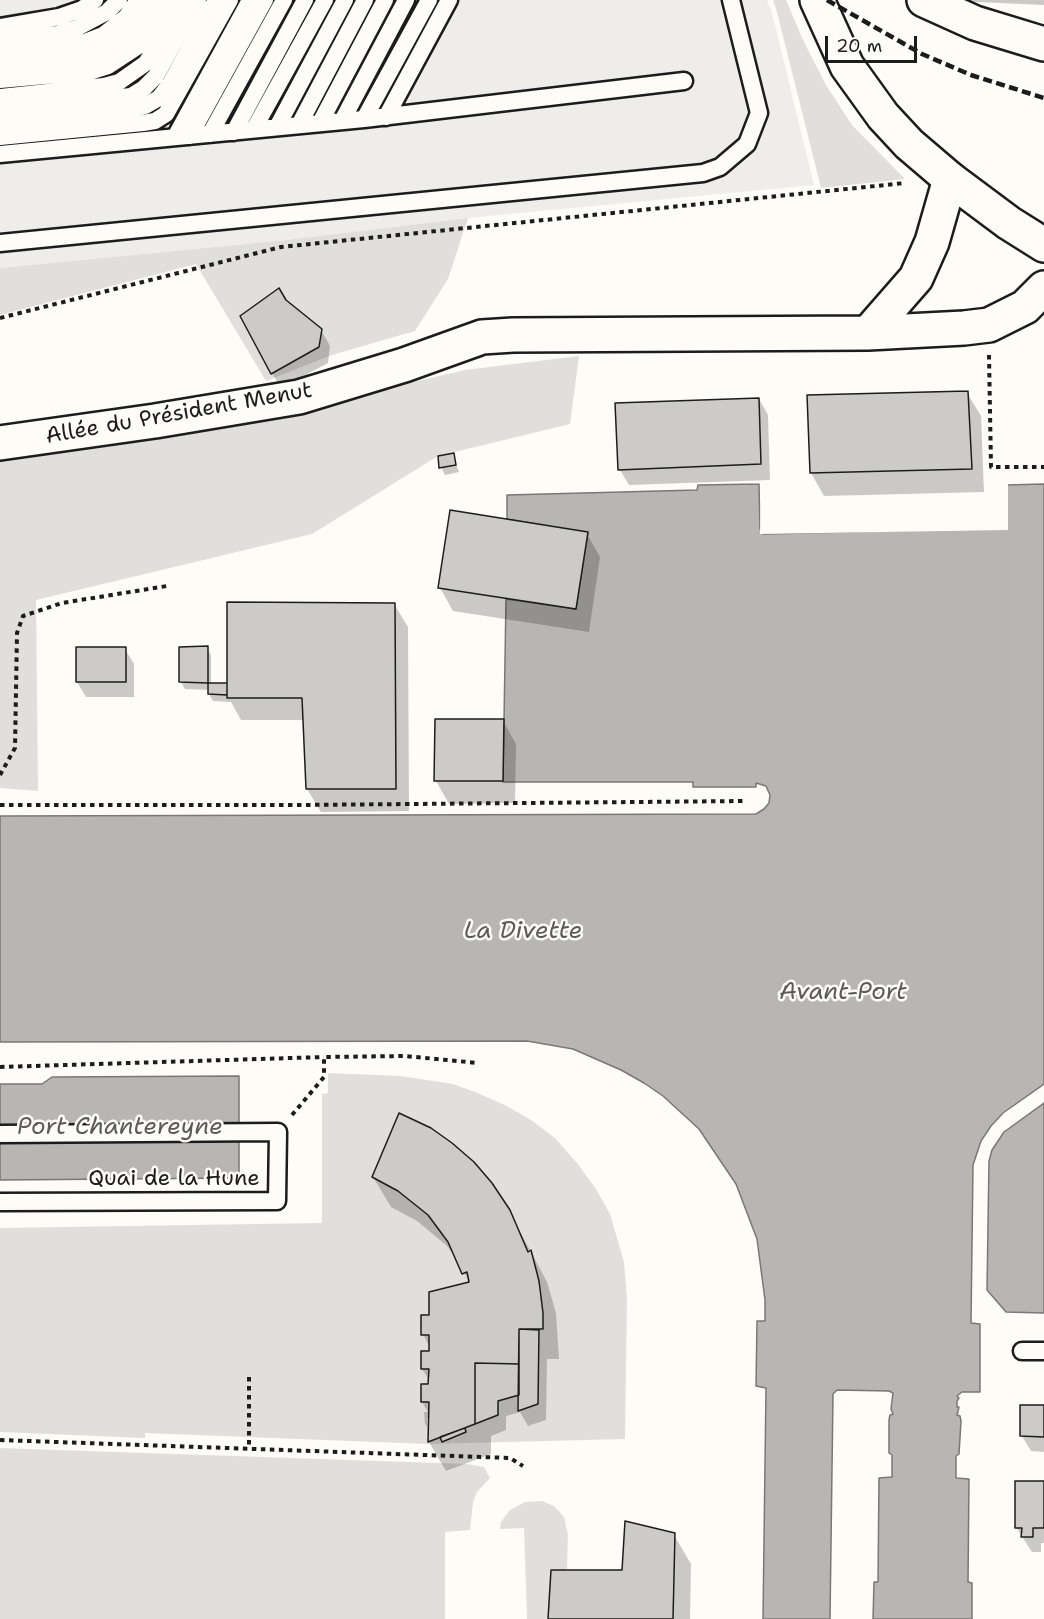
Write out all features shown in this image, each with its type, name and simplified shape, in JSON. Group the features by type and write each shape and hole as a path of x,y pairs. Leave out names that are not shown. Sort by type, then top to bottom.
{"street":[{"path":"817,0 833,38 863,91 883,116 909,144 950,179 1018,229 1044,245"},
{"path":"924,0 975,23 1044,44"},
{"path":"867,333 916,278 932,242 950,179"},
{"path":"989,325 1025,307 1044,288"},
{"name":"Allée du Président Menut","path":"0,443 155,421 299,397 482,337 867,333 989,325"}],"lane":[{"path":"0,27 59,17 82,9 94,0"},
{"path":"0,40 58,34 77,28 107,12 119,0"},
{"path":"0,54 65,48 85,42 103,34 126,17 138,0"},
{"path":"0,67 81,60 100,54 136,29 154,0"},
{"path":"0,80 89,72 108,66 140,45 171,0"},
{"path":"0,97 104,86 119,82 146,63 183,0"},
{"path":"0,110 131,96 144,88 156,76 198,0"},
{"path":"0,123 145,106 159,98 170,84 216,0"},
{"path":"0,137 155,121 166,114 230,0"},
{"path":"182,137 250,0"},
{"path":"182,137 265,0"},
{"path":"210,134 284,0"},
{"path":"234,132 305,0"},
{"path":"254,129 325,0"},
{"path":"277,127 345,0"},
{"path":"299,125 365,0"},
{"path":"321,123 385,0"},
{"path":"342,121 406,0"},
{"path":"364,119 429,0"},
{"path":"386,117 449,0"},
{"path":"0,243 703,173 720,167 747,144 759,113 731,0"},
{"path":"0,154 386,117 684,81"},
{"name":"Quai de la Hune","path":"0,1134 278,1132 277,1201 0,1202"},
{"path":"1022,1351 1044,1351"}],"path":[{"path":"0,318 281,247 911,182"},
{"path":"989,325 991,467 1044,467"},
{"path":"0,775 15,747 17,633 23,616 62,603 167,586"},
{"path":"0,805 747,801"},
{"path":"0,1067 405,1056 478,1063"},
{"path":"278,1132 324,1077 324,1057"},
{"path":"249,1377 249,1449"},
{"path":"0,1440 510,1458 523,1466"}],"shaded area":[{"path":"0,0 767,0 814,185 468,218 286,240 0,268"},
{"path":"773,0 786,0 826,85 852,125 905,179 821,188"},
{"path":"468,218 448,279 415,331 332,355 266,381 196,264 0,315 0,268 286,240"},
{"path":"579,356 570,424 438,456 312,534 36,600 38,791 0,788 0,462 168,438 465,370"},
{"path":"328,1073 400,1076 453,1084 505,1105 531,1120 555,1138 577,1163 596,1189 610,1214 624,1262 627,1299 625,1439 428,1444 145,1433 145,1438 0,1432 0,1228 322,1223 322,1094 328,1093"},
{"path":"0,1448 467,1464 484,1467 490,1478 477,1492 473,1502 470,1530 445,1532 445,1619 0,1619"},
{"path":"542,1501 554,1506 564,1517 568,1535 567,1570 551,1571 548,1619 527,1619 524,1528 500,1529 501,1522 510,1510 525,1502"}],"water":[{"name":"Avant-Port","path":"759,484 760,529 763,530 763,534 1006,528 1006,485 1044,484 1044,1084 1003,1113 991,1126 981,1141 973,1165 971,1323 980,1324 980,1392 962,1392 957,1396 959,1398 957,1407 959,1407 957,1415 960,1416 961,1421 959,1454 956,1456 956,1478 969,1479 968,1582 972,1583 972,1619 873,1619 874,1582 878,1582 879,1478 892,1477 889,1420 890,1415 893,1414 891,1409 893,1393 837,1390 833,1394 830,1619 763,1619 766,1388 756,1386 757,1321 765,1321 765,1300 757,1239 736,1184 699,1129 663,1096 644,1083 573,1049 527,1041 0,1042 0,816 756,814 764,809 769,803 770,795 766,786 756,783 756,787 693,787 693,782 503,782 506,599 576,609 588,533 507,519 507,495 697,490 698,485"},
{"name":"Port Chantereyne","path":"239,1076 239,1178 0,1180 0,1084 42,1084 52,1077"},
{"path":"1044,1103 1044,1313 1006,1312 987,1290 989,1161 992,1150 1004,1132"}],"pier":[{"path":"761,482 763,527 766,532 1003,525 1003,485 1008,482 1008,530 760,534"}],"building":[{"path":"279,288 286,300 322,329 319,347 271,374 240,316"},
{"path":"968,391 972,469 810,473 807,395"},
{"path":"759,398 761,464 618,470 615,403"},
{"path":"454,453 456,465 439,468 438,456"},
{"path":"450,510 588,532 576,609 438,588"},
{"path":"227,602 395,603 396,789 306,789 302,698 227,698"},
{"path":"208,646 208,683 179,682 179,647"},
{"path":"76,647 126,647 126,682 76,682"},
{"path":"208,683 227,683 227,695 208,694"},
{"path":"435,719 504,719 503,781 434,781"},
{"path":"399,1113 431,1128 452,1143 474,1162 492,1183 510,1210 528,1252 531,1250 539,1281 543,1313 543,1329 519,1329 519,1364 475,1363 475,1424 428,1442 429,1402 421,1402 421,1384 428,1384 429,1369 421,1369 421,1351 429,1351 429,1335 421,1335 421,1315 429,1315 429,1292 469,1282 467,1272 462,1274 448,1242 428,1215 398,1191 372,1177"},
{"path":"519,1329 539,1330 538,1404 518,1411"},
{"path":"475,1363 519,1364 519,1395 498,1401 498,1415 475,1424"},
{"path":"1020,1405 1044,1405 1044,1437 1020,1436"},
{"path":"465,1428 466,1432 442,1442 440,1437"},
{"path":"1015,1481 1044,1481 1044,1528 1033,1528 1033,1537 1021,1537 1022,1528 1015,1528"},
{"path":"625,1521 675,1533 673,1619 548,1619 551,1570 622,1570"}],"railway":[{"path":"827,0 922,54 971,75 1044,98"}],"water label":[{"name":"La Divette","path":"523,932"}]}
